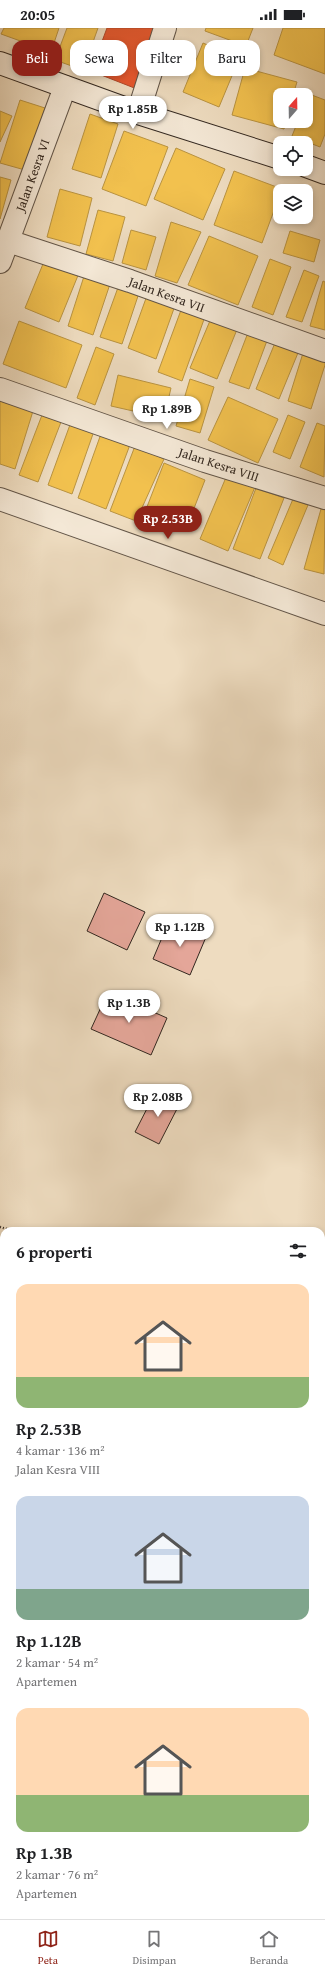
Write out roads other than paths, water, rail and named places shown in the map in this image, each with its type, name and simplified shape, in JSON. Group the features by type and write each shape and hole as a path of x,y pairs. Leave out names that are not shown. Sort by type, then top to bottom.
{"street":[{"path":"138,113 165,28"},
{"path":"0,63 138,113 273,156"},
{"name":"Jalan Kesra VI","path":"0,262 65,87"},
{"path":"313,169 325,173"},
{"name":"Jalan Kesra VII","path":"8,241 130,281 325,351"},
{"name":"Jalan Kesra VIII","path":"0,390 205,461 325,498"},
{"path":"0,499 325,614"}]}
